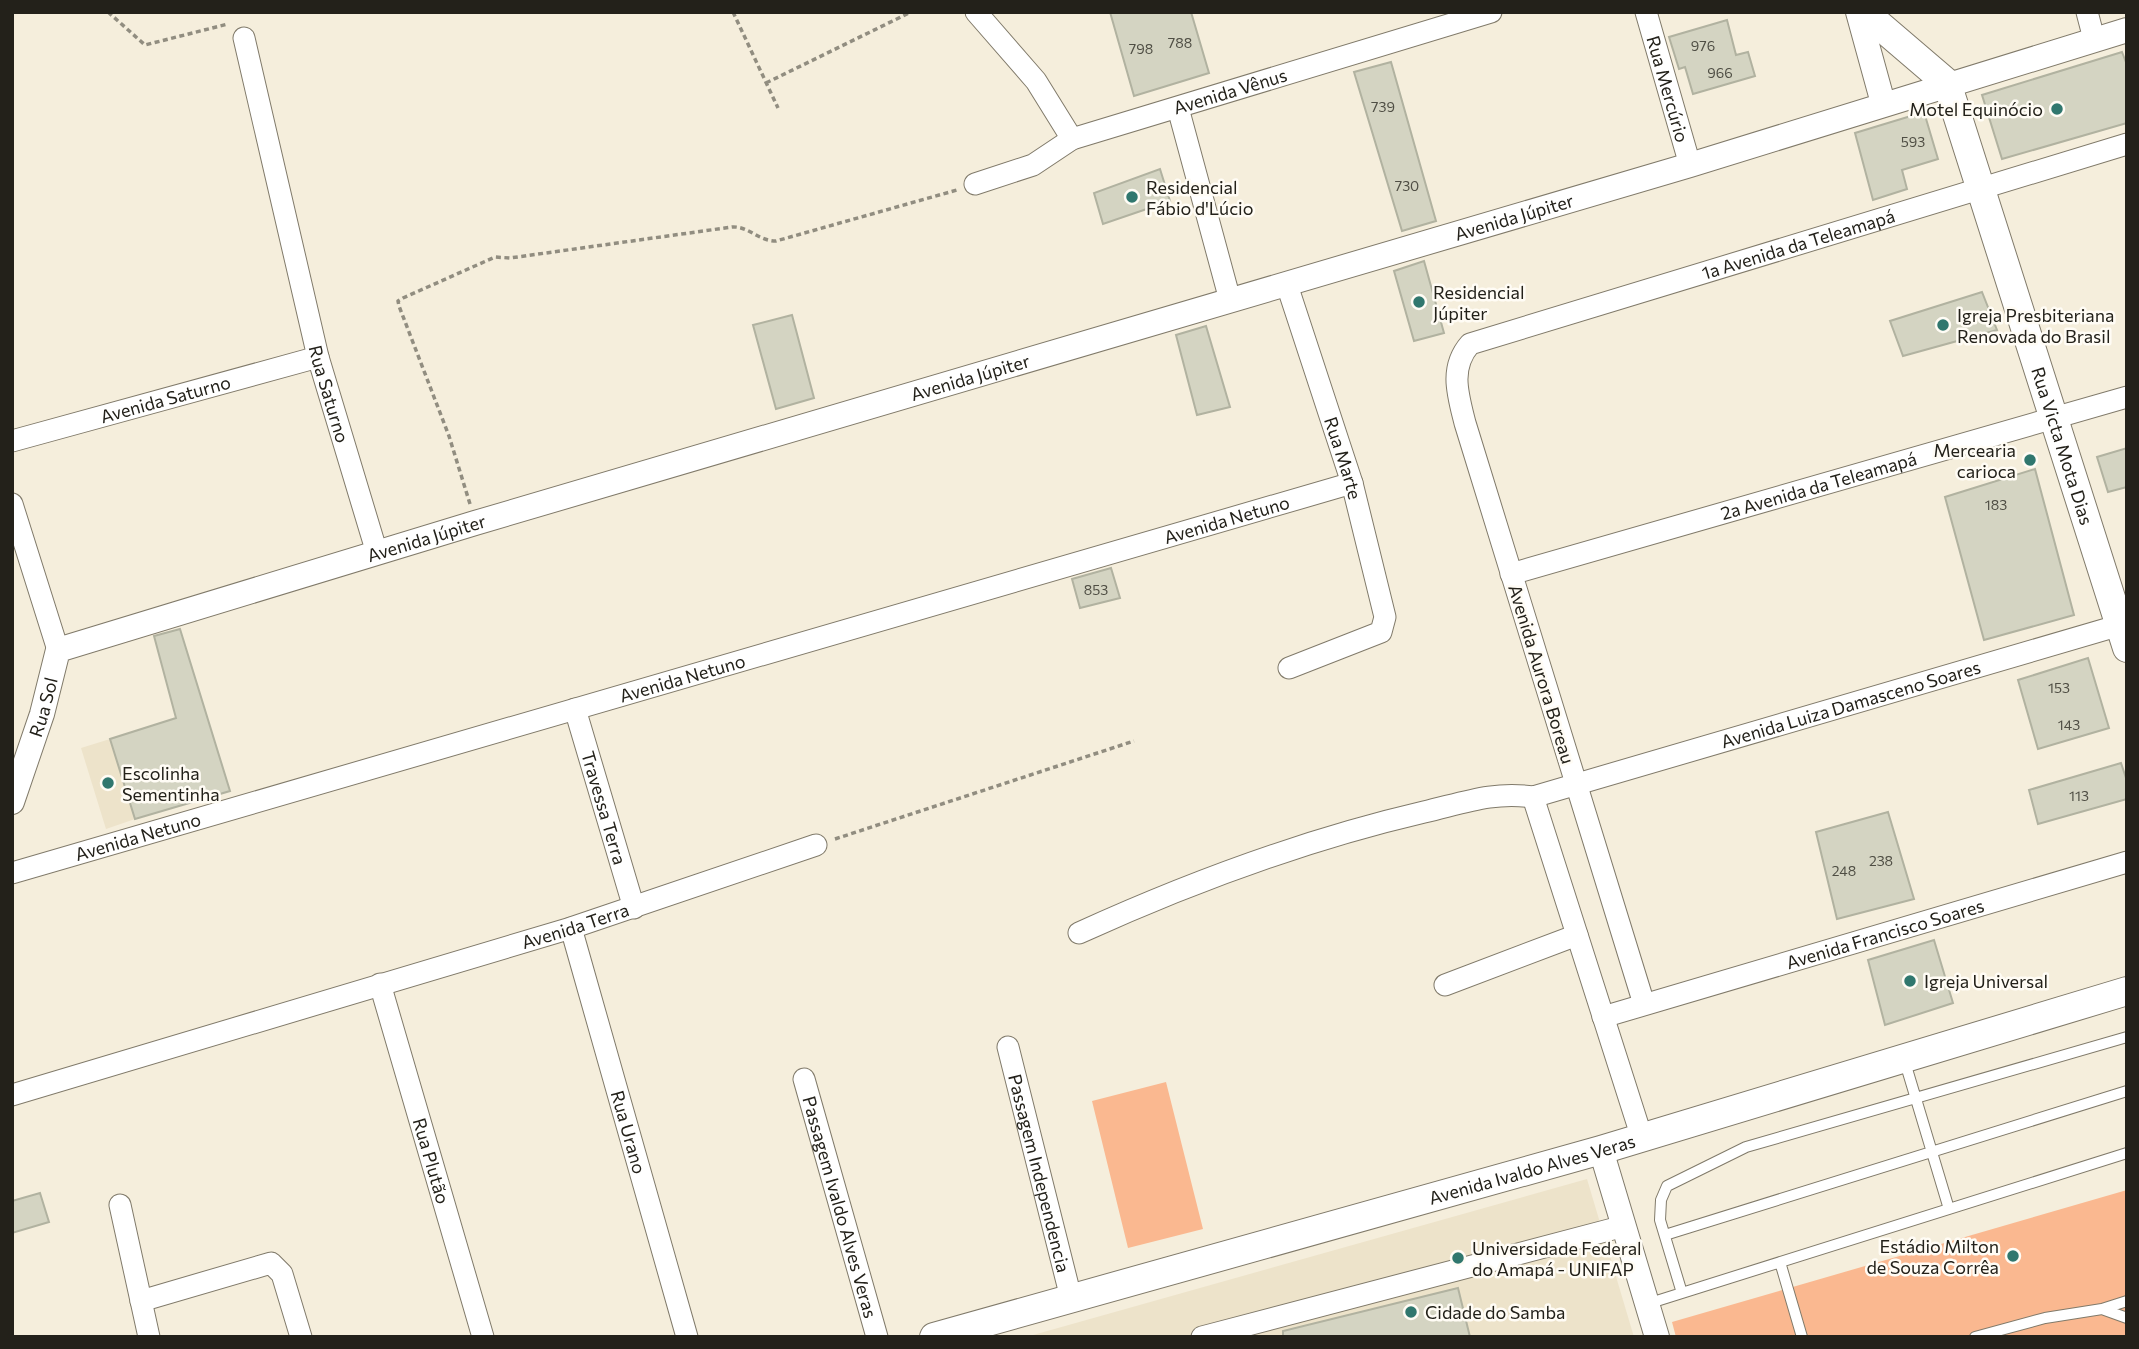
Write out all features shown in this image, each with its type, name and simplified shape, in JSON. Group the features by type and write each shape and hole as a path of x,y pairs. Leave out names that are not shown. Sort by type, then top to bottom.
{"main road":[{"path":"1864,12 1947,83"},
{"name":"Rua Victa Mota Dias","path":"1947,83 2124,632"},
{"name":"Avenida Ivaldo Alves Veras","path":"949,1335 1071,1298 1601,1150 2127,991"}],"street":[{"path":"976,12 1036,81 1072,139"},
{"name":"Avenida Vênus","path":"975,184 1033,165 1072,139 1491,12"},
{"name":"Rua Mercúrio","path":"1646,12 1690,165"},
{"path":"1858,12 1884,103"},
{"path":"2087,12 2094,39"},
{"name":"Rua Saturno","path":"242,30 287,234 318,357 377,553"},
{"name":"Avenida Júpiter","path":"58,650 475,523 1690,165 1947,83 2127,30"},
{"path":"1178,108 1230,300"},
{"name":"1a Avenida da Teleamapá","path":"1470,344 2127,144"},
{"name":"Rua Marte","path":"1287,285 1352,483 1385,610 1381,632 1289,668"},
{"name":"Avenida Aurora Boreau","path":"1470,344 1460,356 1456,374 1458,395 1644,1004"},
{"name":"Avenida Saturno","path":"12,441 318,357"},
{"name":"2a Avenida da Teleamapá","path":"1511,574 2127,397"},
{"name":"Avenida Netuno","path":"12,873 1352,483"},
{"path":"12,504 58,650"},
{"name":"Avenida Luiza Damasceno Soares","path":"1079,933 1181,887 1363,826 1506,793 1533,797 2124,632"},
{"name":"Rua Sol","path":"12,802 46,703 58,650"},
{"name":"Travessa Terra","path":"575,709 634,908"},
{"path":"1533,797 1642,1138"},
{"name":"Avenida Terra","path":"12,1095 571,928 816,845"},
{"name":"Avenida Francisco Soares","path":"1603,1017 2127,862"},
{"name":"Rua Urano","path":"571,928 687,1337"},
{"path":"1445,985 1577,935"},
{"name":"Rua Plutão","path":"380,984 483,1337"},
{"name":"Passagem Independencia","path":"1008,1047 1071,1298"},
{"name":"Passagem Ivaldo Alves Veras","path":"804,1079 877,1337"},
{"path":"1601,1150 1657,1337"},
{"path":"120,1205 149,1337"},
{"path":"1202,1337 1624,1226"},
{"path":"141,1301 271,1263 282,1274 301,1337"}],"lane":[{"path":"1682,1293 1660,1220 1661,1200 1667,1186 1746,1147 2127,1037"},
{"path":"1904,1059 1949,1209"},
{"path":"1665,1235 2127,1091"},
{"path":"1647,1304 2127,1153"},
{"path":"1780,1262 1802,1337"},
{"path":"1975,1337 2045,1318 2102,1309 2127,1301"},
{"path":"2102,1309 2127,1318"}],"path":[{"path":"108,12 145,44 242,30"},
{"path":"733,12 778,108"},
{"path":"766,83 911,12"},
{"path":"475,523 449,436 398,301 495,257 510,258 741,226 758,237 776,241 975,184"},
{"path":"816,845 1134,741"}],"shaded area":[{"name":"Escolinha Sementinha","path":"110,739 135,819 106,829 81,748"},
{"path":"1166,1082 1203,1229 1128,1248 1092,1101"},
{"name":"Universidade Federal do Amapá - UNIFAP","path":"1587,1179 1634,1337 1026,1337"},
{"name":"Estádio Milton de Souza Corrêa","path":"2127,1190 2127,1337 1676,1337 1672,1322"}],"building":[{"path":"1110,12 1191,12 1209,73 1134,96"},
{"path":"1727,20 1736,55 1748,52 1755,76 1693,94 1685,67 1679,69 1669,37"},
{"name":"Motel Equinócio","path":"2122,52 2127,65 2127,123 2002,159 1982,95"},
{"path":"1391,62 1436,221 1402,231 1354,72"},
{"path":"1924,112 1938,159 1902,170 1907,189 1873,200 1855,133"},
{"name":"Residencial Fábio d'Lúcio","path":"1160,169 1170,201 1103,224 1094,193"},
{"name":"Residencial Júpiter","path":"1424,261 1444,333 1414,341 1394,271"},
{"name":"Igreja Presbiteriana Renovada do Brasil","path":"1982,292 1997,330 1903,356 1890,321"},
{"path":"792,315 814,398 776,409 753,325"},
{"path":"1206,326 1230,407 1197,415 1176,335"},
{"path":"2127,448 2127,487 2108,492 2097,457"},
{"path":"2035,469 2074,615 1984,640 1945,497"},
{"path":"1111,568 1120,598 1080,608 1072,579"},
{"path":"180,629 230,791 135,819 110,739 176,718 154,636"},
{"path":"2088,658 2109,728 2038,749 2018,680"},
{"path":"2121,763 2127,781 2127,799 2038,824 2029,790"},
{"path":"1888,812 1914,899 1837,919 1816,832"},
{"name":"Igreja Universal","path":"1934,940 1953,1003 1885,1025 1868,960"},
{"path":"40,1193 49,1222 12,1233 12,1201"},
{"name":"Cidade do Samba","path":"1458,1288 1470,1337 1283,1337 1283,1331"}],"place":[{"name":"Motel Equinócio","path":"2057,109"},
{"name":"Residencial Fábio d'Lúcio","path":"1132,197"},
{"name":"Residencial Júpiter","path":"1419,302"},
{"name":"Igreja Presbiteriana Renovada do Brasil","path":"1943,325"},
{"name":"Mercearia carioca","path":"2030,460"},
{"name":"Escolinha Sementinha","path":"108,783"},
{"name":"Igreja Universal","path":"1910,981"},
{"name":"Estádio Milton de Souza Corrêa","path":"2013,1256"},
{"name":"Universidade Federal do Amapá - UNIFAP","path":"1458,1258"},
{"name":"Cidade do Samba","path":"1411,1312"}]}
